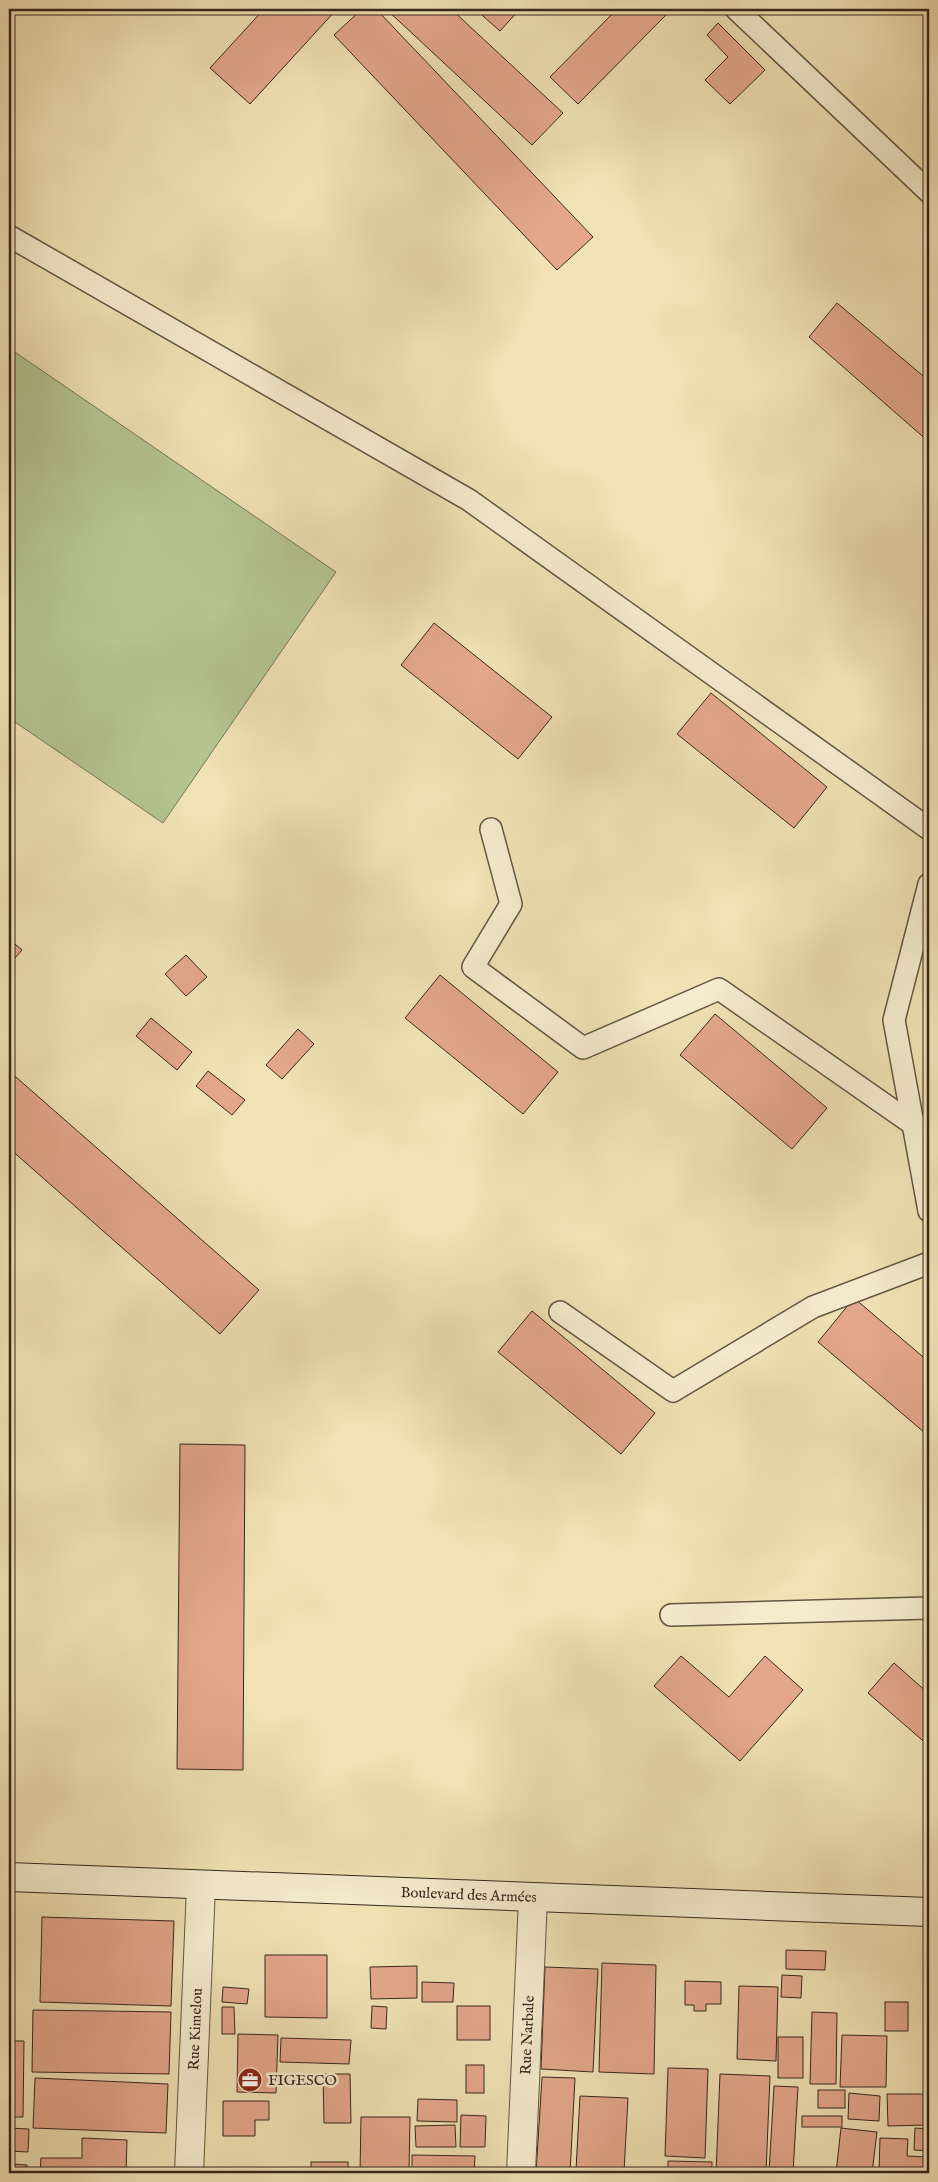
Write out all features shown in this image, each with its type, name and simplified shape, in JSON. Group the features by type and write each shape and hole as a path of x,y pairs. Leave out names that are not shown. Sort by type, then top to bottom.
{"street":[{"name":"Boulevard des Armées","path":"9,1877 201,1886 929,1912"},
{"name":"Rue Kimelou","path":"189,2173 201,1886"},
{"name":"Rue Narbale","path":"521,2173 533,1898"}],"lane":[{"path":"736,9 929,192"},
{"path":"9,236 469,500 929,829"},
{"path":"491,829 511,904 474,966 583,1048 719,989 921,1127"},
{"path":"929,884 894,1020 921,1127 929,1211"},
{"path":"560,1312 672,1391 813,1307 929,1262"},
{"path":"671,1615 929,1608"}],"green space":[{"path":"9,348 336,572 163,823 9,718"}],"building":[{"path":"264,9 337,9 250,104 210,68"},
{"path":"362,9 376,9 593,237 557,270 334,35"},
{"path":"386,9 451,9 563,113 532,145"},
{"path":"475,9 520,9 500,31"},
{"path":"617,9 664,9 668,13 578,104 550,77"},
{"path":"718,23 765,70 730,104 705,80 728,57 707,35"},
{"path":"837,303 929,381 929,442 809,337"},
{"path":"434,623 552,717 518,759 401,665"},
{"path":"711,693 827,787 794,828 677,734"},
{"path":"9,939 22,950 9,965"},
{"path":"186,955 207,977 186,996 165,974"},
{"path":"440,975 558,1072 523,1114 405,1018"},
{"path":"715,1014 827,1108 792,1149 680,1055"},
{"path":"151,1018 192,1052 177,1070 136,1036"},
{"path":"298,1029 314,1044 282,1079 266,1065"},
{"path":"9,1071 259,1290 220,1334 9,1148"},
{"path":"208,1071 245,1100 232,1115 196,1086"},
{"path":"854,1298 929,1362 929,1428 925,1433 818,1342"},
{"path":"532,1311 655,1413 621,1454 498,1352"},
{"path":"180,1444 245,1445 243,1770 177,1769"},
{"path":"681,1656 729,1697 765,1656 803,1690 740,1761 654,1686"},
{"path":"894,1663 929,1694 929,1746 868,1693"},
{"path":"9,1758 14,1758 10,1811 9,1811"},
{"path":"42,1917 174,1921 171,2006 40,2002"},
{"path":"786,1950 826,1951 825,1970 786,1969"},
{"path":"265,1955 327,1955 327,2018 265,2017"},
{"path":"602,1963 656,1965 654,2074 599,2072"},
{"path":"417,1966 417,1998 371,1999 370,1967"},
{"path":"545,1967 598,1969 593,2072 541,2069"},
{"path":"782,1975 802,1976 801,1998 781,1997"},
{"path":"685,1981 721,1982 721,2004 706,2004 706,2011 694,2011 694,2005 685,2005"},
{"path":"422,1982 454,1983 453,2002 422,2002"},
{"path":"739,1986 778,1987 776,2061 737,2059"},
{"path":"223,1987 249,1989 247,2004 222,2002"},
{"path":"885,2002 908,2002 908,2031 885,2031"},
{"path":"372,2006 387,2007 386,2029 371,2028"},
{"path":"457,2006 490,2006 490,2040 457,2040"},
{"path":"222,2007 234,2007 235,2034 222,2034"},
{"path":"33,2010 171,2012 169,2074 32,2072"},
{"path":"812,2012 837,2013 836,2084 810,2084"},
{"path":"238,2034 278,2035 276,2093 237,2092"},
{"path":"842,2035 887,2036 886,2087 840,2087"},
{"path":"778,2037 803,2037 803,2078 778,2078"},
{"path":"281,2038 351,2040 349,2064 280,2062"},
{"path":"9,2041 24,2041 23,2117 9,2117"},
{"path":"466,2065 484,2065 484,2093 466,2093"},
{"path":"668,2068 708,2069 705,2158 665,2156"},
{"path":"323,2074 350,2074 351,2123 324,2123"},
{"path":"720,2074 770,2076 766,2173 716,2173"},
{"path":"542,2077 575,2078 570,2173 536,2173"},
{"path":"35,2078 168,2084 166,2133 33,2128"},
{"path":"774,2086 798,2087 793,2173 769,2173"},
{"path":"818,2090 845,2090 845,2108 818,2108"},
{"path":"849,2093 880,2096 879,2121 848,2119"},
{"path":"887,2094 929,2094 929,2125 888,2126"},
{"path":"580,2096 628,2098 624,2172 576,2170"},
{"path":"418,2099 457,2100 457,2122 417,2121"},
{"path":"223,2101 269,2101 269,2120 255,2120 255,2136 223,2136"},
{"path":"461,2115 486,2116 485,2147 460,2147"},
{"path":"802,2116 842,2116 842,2127 802,2127"},
{"path":"361,2117 410,2117 409,2173 360,2173"},
{"path":"455,2125 456,2147 416,2147 415,2126"},
{"path":"9,2128 29,2129 28,2152 9,2151"},
{"path":"841,2128 877,2132 872,2173 836,2173"},
{"path":"915,2128 929,2129 929,2151 914,2150"},
{"path":"82,2138 127,2140 126,2173 40,2173 41,2158 82,2158"},
{"path":"880,2138 908,2139 907,2156 927,2157 926,2173 879,2173"},
{"path":"412,2155 475,2156 474,2173 412,2173"},
{"path":"668,2161 712,2162 712,2173 668,2173"},
{"path":"311,2162 348,2162 348,2173 311,2173"},
{"path":"9,2164 27,2165 27,2173 9,2173"}],"place":[{"name":"FIGESCO","path":"250,2080"}]}
